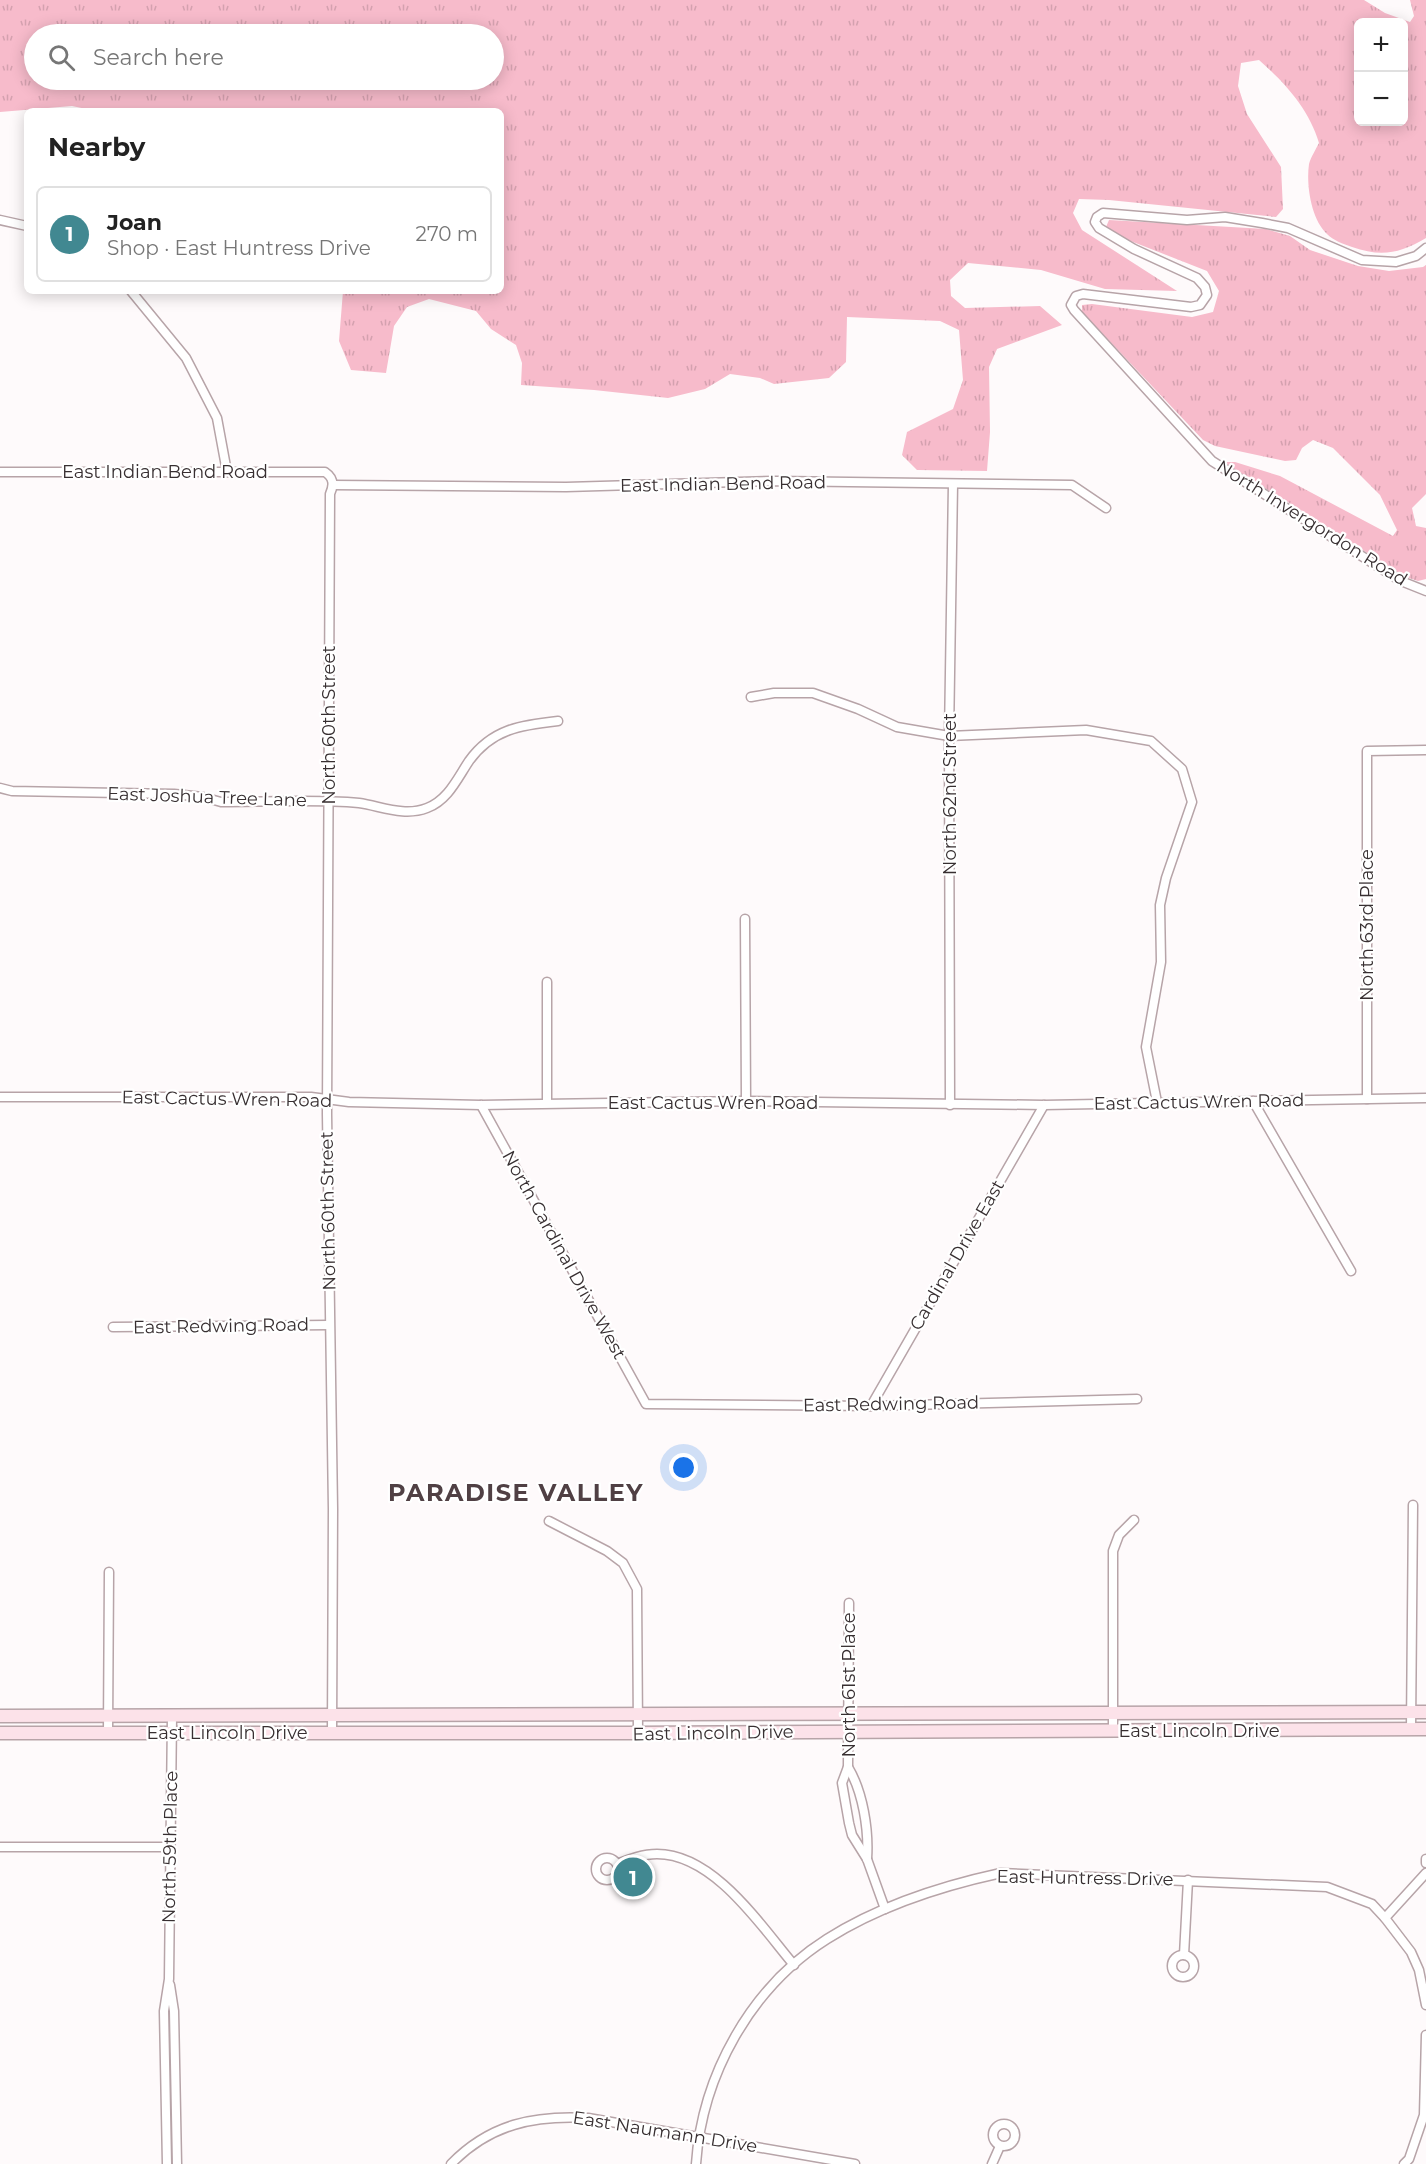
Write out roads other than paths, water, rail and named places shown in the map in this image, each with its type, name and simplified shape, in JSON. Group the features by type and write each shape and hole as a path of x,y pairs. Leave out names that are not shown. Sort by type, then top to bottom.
{"main road":[{"name":"East Lincoln Drive","path":"0,1716 1426,1712"},
{"path":"469,1715 469,1733"},
{"name":"East Lincoln Drive","path":"0,1733 1426,1729"}],"street":[{"name":"North Invergordon Road","path":"1426,248 1416,256 1396,262 1362,260 1288,228 1262,223 1225,218 1187,220 1103,213 1097,217 1095,222 1099,228 1134,249 1197,278 1205,287 1207,296 1200,305 1191,307 1083,294 1076,296 1071,305 1212,461 1401,581 1426,591"},
{"path":"0,220 24,225"},
{"path":"133,294 186,358 217,418 227,472"},
{"name":"East Indian Bend Road","path":"0,472 325,472 329,474"},
{"name":"North 60th Street","path":"329,474 333,485 330,494 328,1099 333,1509 332,1733"},
{"name":"East Indian Bend Road","path":"333,485 566,487 775,481 1072,485 1106,508"},
{"name":"North 62nd Street","path":"950,1105 949,736 952,484"},
{"path":"751,697 774,693 813,693 858,709 897,727 949,736 1086,730 1151,741 1182,769 1192,802 1166,878 1160,905 1161,962 1146,1047 1157,1102"},
{"name":"East Joshua Tree Lane","path":"0,788 20,792 174,794 203,797 221,802 360,803 413,812 439,802 486,743 507,730 558,721"},
{"name":"North 63rd Place","path":"1367,1098 1367,751 1426,750"},
{"path":"745,919 746,1101"},
{"path":"547,982 547,1103"},
{"name":"East Cactus Wren Road","path":"0,1097 311,1097 349,1102 482,1105 746,1101 1044,1105 1426,1098"},
{"path":"1253,1101 1351,1271"},
{"name":"North Cardinal Drive West","path":"482,1105 646,1404"},
{"name":"Cardinal Drive East","path":"871,1406 1044,1105"},
{"name":"East Redwing Road","path":"113,1327 329,1325"},
{"name":"East Redwing Road","path":"646,1404 871,1406 1137,1398"},
{"path":"1411,1730 1413,1505"},
{"path":"1113,1731 1113,1551 1119,1535 1134,1520"},
{"path":"549,1521 608,1551 623,1563 630,1574 638,1603 638,1733"},
{"path":"108,1733 109,1572"},
{"name":"North 61st Place","path":"849,1603 848,1767 842,1783 852,1835 867,1859 885,1909"},
{"name":"North 59th Place","path":"166,2164 164,2011 169,1979 172,1716"},
{"name":"North 61st Place","path":"848,1767 856,1780 868,1831 867,1859"},
{"path":"0,1847 169,1847"},
{"path":"617,1864 633,1858 658,1854 681,1859 701,1867 717,1878 794,1965 751,2011 720,2065 708,2097 698,2137 696,2164"},
{"name":"East Huntress Drive","path":"794,1965 825,1940 885,1909 961,1882 1001,1873 1327,1887 1372,1904 1385,1918 1411,1952 1419,1970 1426,2005"},
{"path":"1385,1918 1426,1873"},
{"name":"East Huntress Drive","path":"1184,1954 1188,1880"},
{"name":"North 59th Place","path":"169,1979 174,2011 177,2164"},
{"path":"1404,2164 1409,2159 1424,2115 1426,2035"},
{"name":"East Naumann Drive","path":"450,2164 468,2148 509,2125 533,2119 562,2116 588,2118 855,2164"},
{"path":"992,2164 1000,2145"}],"place":[{"name":"Joan","path":"633,1877"}],"district":[{"name":"PARADISE VALLEY","path":"516,1493"}]}
